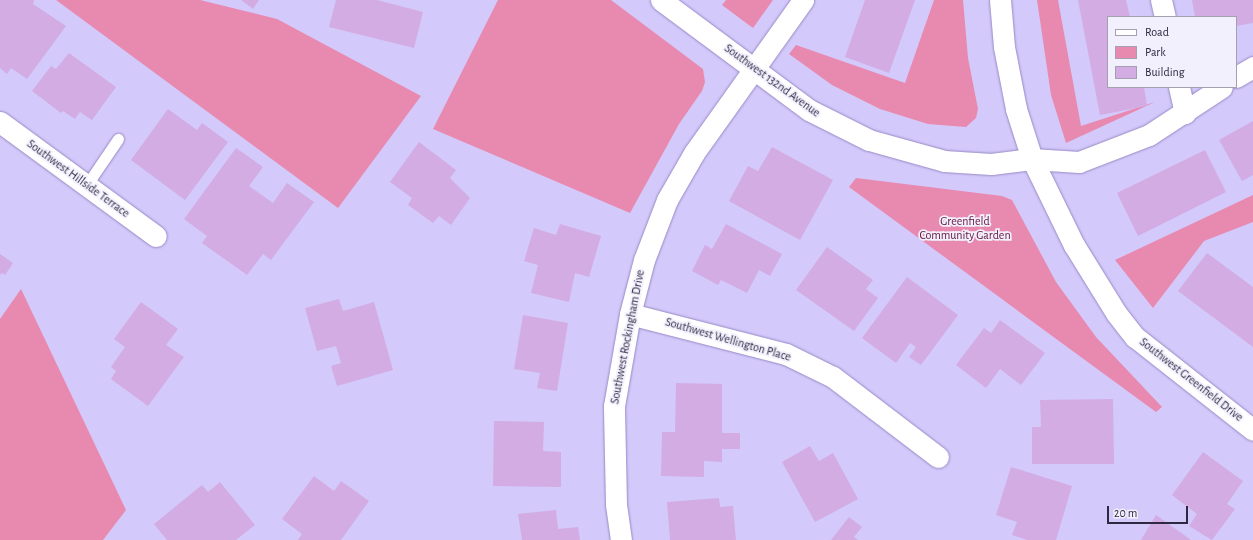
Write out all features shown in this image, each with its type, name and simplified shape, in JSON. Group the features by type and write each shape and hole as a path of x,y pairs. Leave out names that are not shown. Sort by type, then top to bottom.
{"street":[{"name":"Southwest 132nd Avenue","path":"661,0 809,110 868,140 944,161 991,164 1032,159 1079,162 1149,135 1185,113 1221,88"},
{"name":"Southwest Rockingham Drive","path":"621,540 616,504 614,406 630,314 644,260 667,200 694,153 752,68 803,0"},
{"name":"Southwest Greenfield Drive","path":"1000,0 1004,47 1016,109 1032,159 1074,245 1116,313 1136,337 1253,430"},
{"path":"1161,0 1165,16"},
{"path":"1237,76 1253,67"},
{"path":"1179,88 1185,113"},
{"name":"Southwest Hillside Terrace","path":"0,122 156,236"},
{"name":"Southwest Wellington Place","path":"630,314 786,354 833,377 938,457"}],"lane":[{"path":"86,186 118,139"}],"green space":[{"path":"56,0 200,0 277,19 421,96 338,208"},
{"path":"498,0 611,0 703,69 705,82 702,91 679,124 630,213 433,129"},
{"path":"726,0 773,0 753,28 722,5"},
{"path":"934,0 963,0 968,58 978,109 976,118 966,127 928,124 880,109 832,85 789,54 796,45 905,83"},
{"path":"1037,0 1058,0 1081,126 1155,102 1066,143 1051,95"},
{"name":"Greenfield Community Garden","path":"856,178 1002,196 1012,200 1056,282 1096,337 1162,407 1156,412 849,187"},
{"path":"1253,195 1253,222 1204,241 1153,308 1115,260"},
{"path":"21,289 126,510 103,540 0,540 0,319"}],"building":[{"path":"0,0 34,0 33,4 66,26 27,79 11,68 7,74 0,68"},
{"path":"241,0 259,0 253,9"},
{"path":"336,0 377,0 423,12 414,48 329,27"},
{"path":"865,0 915,0 889,73 845,57"},
{"path":"1078,0 1126,0 1130,16 1107,16 1107,88 1144,88 1147,106 1100,115"},
{"path":"1192,0 1253,0 1253,23 1237,26 1237,16 1195,16"},
{"path":"69,53 116,87 92,120 80,112 75,119 63,111 61,113 32,91 51,66 56,69"},
{"path":"168,109 197,130 202,123 228,142 185,200 131,160"},
{"path":"1253,121 1253,175 1242,181 1219,140"},
{"path":"419,142 456,170 450,178 470,198 451,225 439,216 433,223 408,205 412,198 390,182"},
{"path":"772,147 833,180 800,240 729,201 748,166 758,171"},
{"path":"236,148 263,167 249,186 273,203 287,183 314,202 271,260 263,254 247,275 202,243 207,236 184,219"},
{"path":"1205,150 1226,192 1138,236 1117,193"},
{"path":"560,224 601,236 589,277 575,273 569,302 531,293 538,265 524,261 534,228 556,235"},
{"path":"726,224 782,254 770,276 759,270 747,293 721,280 718,285 692,271 705,245 712,249"},
{"path":"827,247 873,280 866,289 878,298 854,331 796,290"},
{"path":"1207,253 1253,287 1253,347 1178,291"},
{"path":"0,254 13,263 5,275 2,273 0,275"},
{"path":"907,277 958,315 921,365 909,357 916,347 910,343 896,363 862,338"},
{"path":"339,299 343,311 374,302 393,370 337,386 331,366 341,363 336,346 317,351 305,308"},
{"path":"141,302 178,329 166,345 184,357 148,406 111,379 116,371 111,367 125,347 114,339"},
{"path":"523,315 568,323 557,391 537,388 540,373 514,369"},
{"path":"1000,320 1045,353 1021,385 1000,369 986,388 956,365 984,328 991,333"},
{"path":"676,383 722,384 722,433 740,433 740,449 722,449 722,462 704,461 704,477 661,476 662,432 675,432"},
{"path":"1113,399 1114,464 1032,464 1032,427 1041,427 1040,400"},
{"path":"494,421 544,422 543,451 561,452 561,487 493,486"},
{"path":"810,446 819,461 833,453 858,499 815,522 782,462"},
{"path":"1203,452 1243,481 1227,504 1235,509 1212,540 1189,526 1197,514 1172,495"},
{"path":"1011,467 1072,486 1056,540 1027,540 1012,535 1017,522 996,515"},
{"path":"314,476 334,491 341,481 369,501 341,540 298,540 302,534 282,519"},
{"path":"220,482 255,525 236,540 167,540 154,524 202,485 208,492"},
{"path":"719,498 720,507 733,506 736,540 670,540 667,502"},
{"path":"556,510 558,529 578,527 580,540 522,540 518,514"},
{"path":"1156,515 1191,540 1141,540"},
{"path":"849,517 862,527 854,537 858,540 831,540"}]}
